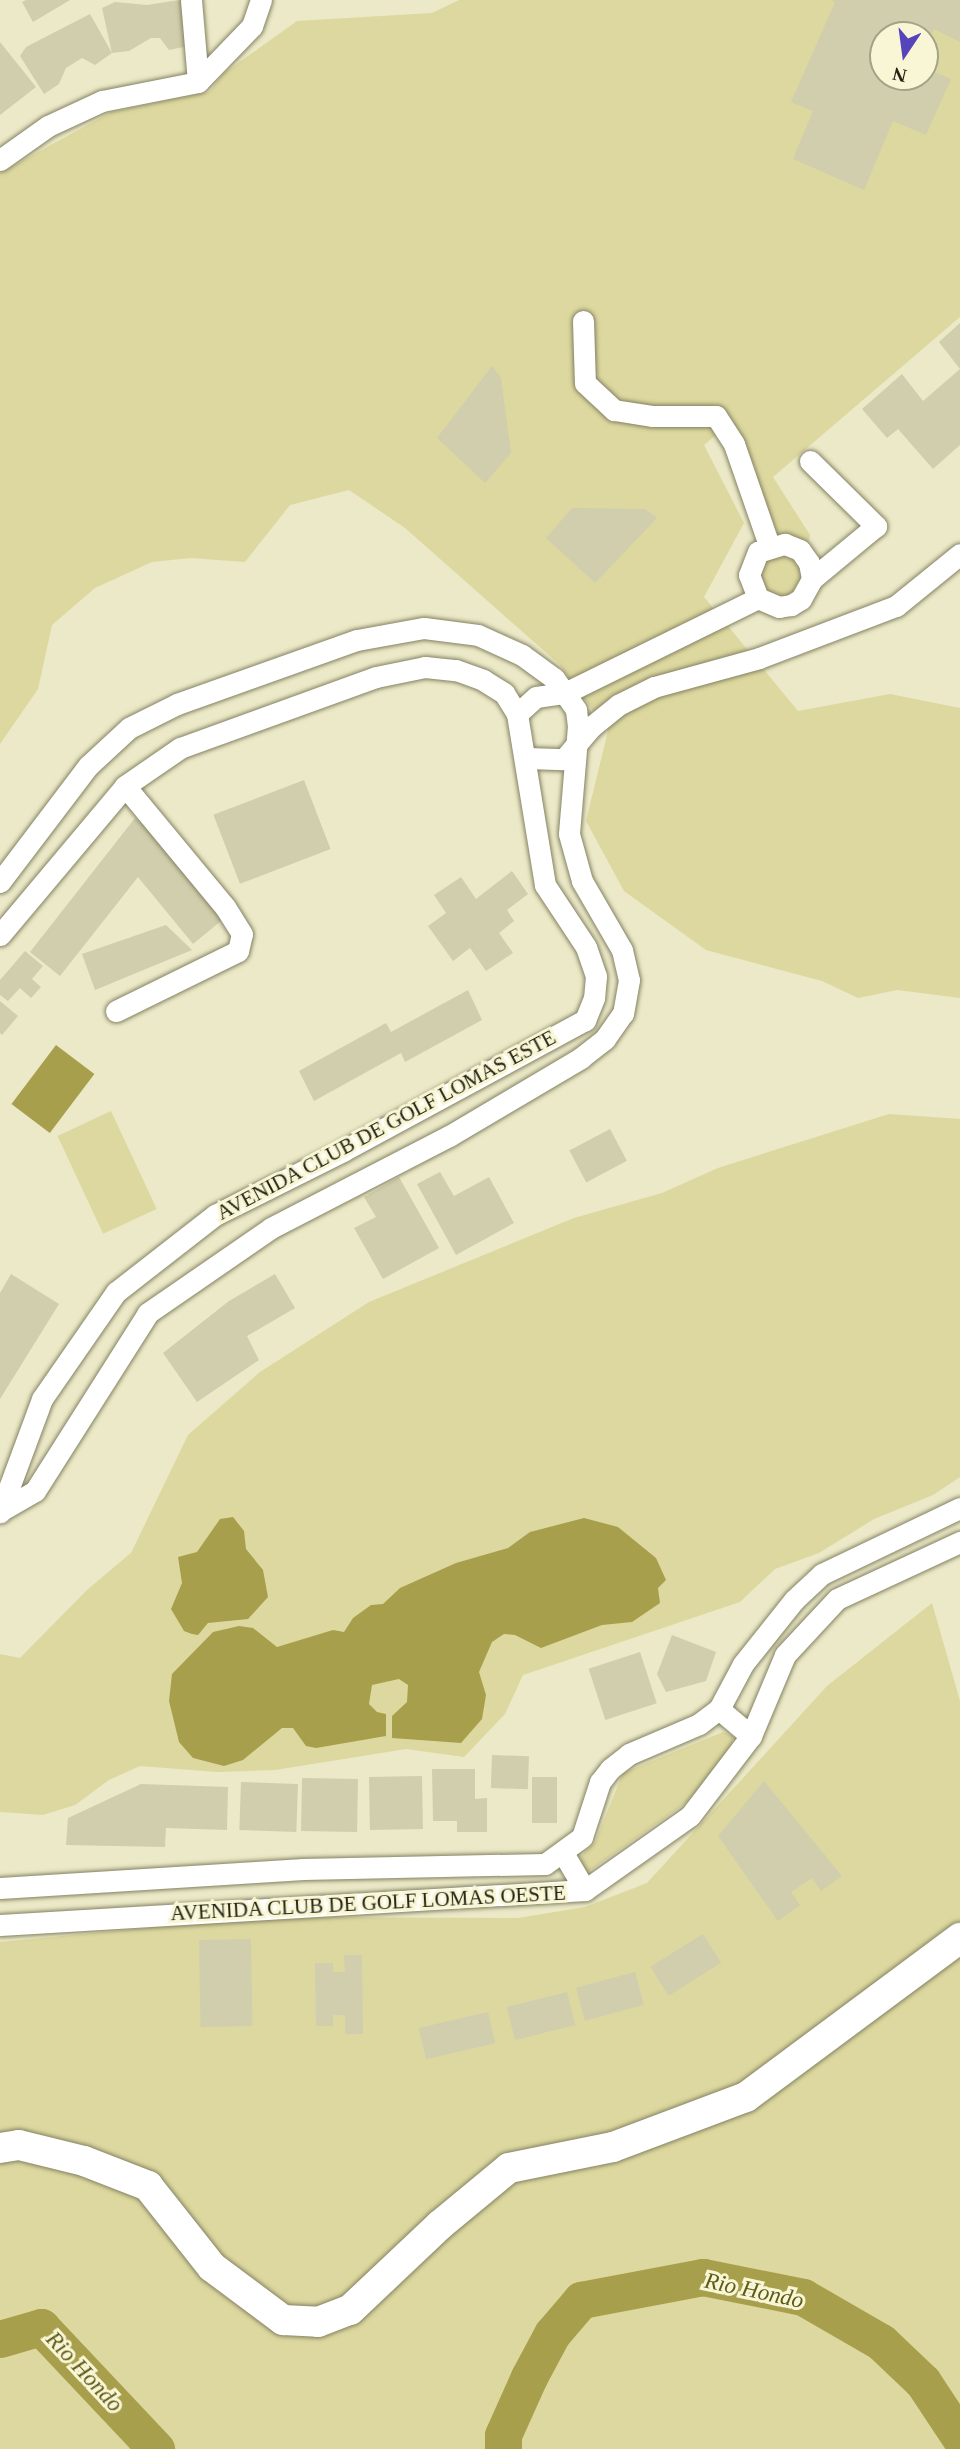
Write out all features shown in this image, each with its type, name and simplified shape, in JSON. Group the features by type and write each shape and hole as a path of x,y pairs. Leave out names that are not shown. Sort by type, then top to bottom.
{"main road":[{"path":"0,2148 19,2145 45,2151 148,2186 212,2267 283,2320 318,2322 350,2310 440,2225 509,2168 613,2147 746,2097 960,1938"}],"street":[{"path":"191,0 198,82"},
{"path":"0,160 48,127 102,102 198,82 252,26 261,0"},
{"path":"583,321 585,383 614,410 652,416 716,416 734,444 769,545"},
{"path":"810,461 876,526 812,579 801,599 791,605 779,607 758,598 751,587 751,563 769,545 785,544 800,550 809,563 812,579"},
{"path":"527,758 553,762 573,752 591,727 618,705 654,687 760,659 896,606 960,554"},
{"path":"517,714 536,697 565,693 758,598"},
{"name":"AVENIDA CLUB DE GOLF LOMAS ESTE","path":"0,882 88,766 129,728 177,704 357,640 424,628 478,635 522,654 565,693 578,726 573,752 569,834 582,881 622,950 629,980 623,1013 605,1040 449,1136 271,1228 149,1313 35,1491 0,1511"},
{"name":"AVENIDA CLUB DE GOLF LOMAS ESTE","path":"0,935 125,786 180,748 376,677 425,667 456,670 483,680 504,693 517,714 527,758 534,832 545,885 586,947 596,976 594,998 585,1020 343,1151 215,1215 116,1292 42,1399 0,1511"},
{"path":"116,1011 238,951 242,934 225,907 125,786"},
{"name":"AVENIDA CLUB DE GOLF LOMAS OESTE","path":"0,1888 303,1869 545,1864 582,1837 600,1782 610,1769 629,1754 699,1724 719,1709 750,1655 822,1574 960,1508"},
{"name":"AVENIDA CLUB DE GOLF LOMAS OESTE","path":"0,1925 585,1890 691,1816 751,1736 785,1655 837,1599 960,1542"},
{"path":"719,1709 751,1736"},
{"path":"563,1853 585,1890"}],"shaded area":[{"path":"459,0 960,0 960,317 773,477 810,535 807,553 782,543 730,423 704,445 744,523 704,597 798,711 890,694 960,708 960,998 897,990 858,998 822,981 706,950 624,891 586,821 608,731 559,664 405,528 349,490 290,505 245,562 191,558 152,562 95,588 52,625 38,689 0,744 0,173 111,112 209,92 224,73 297,21 432,13"},
{"path":"780,552 796,559 803,575 796,591 780,598 764,591 757,575 764,559"},
{"path":"56,1045 94,1074 50,1133 11,1104"},
{"path":"111,1111 157,1209 103,1234 58,1136"},
{"path":"889,1114 960,1119 960,1477 933,1495 874,1519 819,1553 775,1569 740,1602 523,1675 505,1714 464,1757 406,1749 275,1770 217,1772 140,1766 109,1780 75,1805 43,1815 0,1812 0,1654 20,1658 88,1589 131,1553 188,1435 260,1372 369,1302 574,1218 662,1193 718,1168"},
{"path":"233,1517 244,1531 246,1549 263,1570 268,1597 248,1619 208,1623 198,1635 184,1631 171,1609 182,1583 178,1557 197,1552 220,1519"},
{"path":"584,1518 618,1527 656,1558 666,1580 658,1588 660,1603 632,1622 602,1625 541,1648 515,1635 504,1634 492,1642 479,1672 486,1695 482,1719 461,1743 392,1738 392,1716 407,1702 408,1685 399,1679 372,1685 369,1704 377,1712 386,1714 386,1736 316,1748 306,1746 293,1728 282,1728 243,1760 224,1766 193,1758 179,1742 169,1701 172,1674 213,1632 239,1626 253,1628 277,1647 333,1630 344,1632 353,1618 371,1605 383,1604 400,1588 456,1563 508,1548 530,1532"},
{"path":"932,1603 960,1701 960,2449 0,2449 0,1942 260,1917 518,1918 585,1907 647,1883 827,1686"},
{"path":"723,1732 733,1736 731,1749 690,1800 585,1874 580,1857 595,1842 623,1773"}],"building":[{"path":"70,0 33,22 22,2"},
{"path":"179,0 183,2 188,46 169,50 160,38 151,38 129,51 112,53 102,8 115,2 147,5"},
{"path":"831,0 960,0 960,42 939,32 939,21 869,21 869,91 939,91 939,74 951,79 926,135 893,121 864,190 793,159 813,111 791,102 835,2"},
{"path":"90,14 112,53 95,65 82,58 66,68 59,84 44,94 20,56 26,47"},
{"path":"0,42 36,87 0,115"},
{"path":"960,323 960,369 939,342"},
{"path":"492,366 501,378 511,453 485,483 437,438"},
{"path":"960,369 960,445 933,469 898,429 887,438 862,409 902,374 923,401"},
{"path":"572,508 645,509 657,518 595,583 546,538"},
{"path":"304,780 331,849 240,884 213,815"},
{"path":"135,818 166,842 227,916 193,944 138,877 60,976 30,952"},
{"path":"512,871 528,894 507,910 514,921 499,933 513,953 486,971 470,948 453,961 428,926 446,913 434,895 461,877 476,899"},
{"path":"166,925 192,950 95,990 82,954"},
{"path":"25,951 43,966 32,979 41,987 31,998 20,988 8,1001 0,995 0,980"},
{"path":"468,990 482,1020 405,1062 401,1053 314,1101 299,1071 386,1023 391,1032"},
{"path":"0,1001 18,1016 2,1035 0,1033"},
{"path":"610,1129 627,1161 586,1182 569,1151"},
{"path":"440,1172 454,1196 489,1177 514,1223 456,1255 417,1184"},
{"path":"399,1177 439,1248 383,1279 354,1228 376,1217 364,1197"},
{"path":"11,1274 59,1304 0,1399 0,1293"},
{"path":"275,1274 295,1308 247,1336 259,1360 197,1402 163,1353 229,1301"},
{"path":"672,1635 716,1652 706,1681 666,1692 657,1674"},
{"path":"640,1652 657,1703 605,1720 589,1669"},
{"path":"492,1755 529,1756 528,1789 491,1788"},
{"path":"432,1769 475,1769 475,1799 487,1798 487,1832 457,1832 457,1821 433,1821"},
{"path":"422,1776 423,1829 370,1830 369,1777"},
{"path":"532,1777 557,1777 557,1823 532,1823"},
{"path":"302,1778 358,1779 357,1832 301,1831"},
{"path":"764,1781 842,1876 821,1891 812,1878 791,1892 800,1905 778,1921 718,1836"},
{"path":"241,1782 298,1784 296,1832 239,1830"},
{"path":"141,1784 228,1787 227,1830 166,1828 165,1847 66,1845 68,1818"},
{"path":"703,1934 721,1963 668,1996 650,1967"},
{"path":"251,1939 253,2026 201,2027 199,1940"},
{"path":"344,1955 362,1955 363,2034 345,2034 345,2015 333,2015 333,2026 316,2026 315,1963 333,1963 333,1972 345,1972"},
{"path":"635,1972 644,2005 585,2021 576,1988"},
{"path":"567,1992 575,2025 515,2040 507,2007"},
{"path":"488,2012 495,2043 426,2059 419,2028"}],"waterway":[{"name":"Rio Hondo","path":"503,2449 503,2435 529,2377 552,2334 581,2300 703,2277 803,2297 881,2342 923,2382 960,2438"},
{"name":"Rio Hondo","path":"0,2339 41,2327 156,2449"}]}
